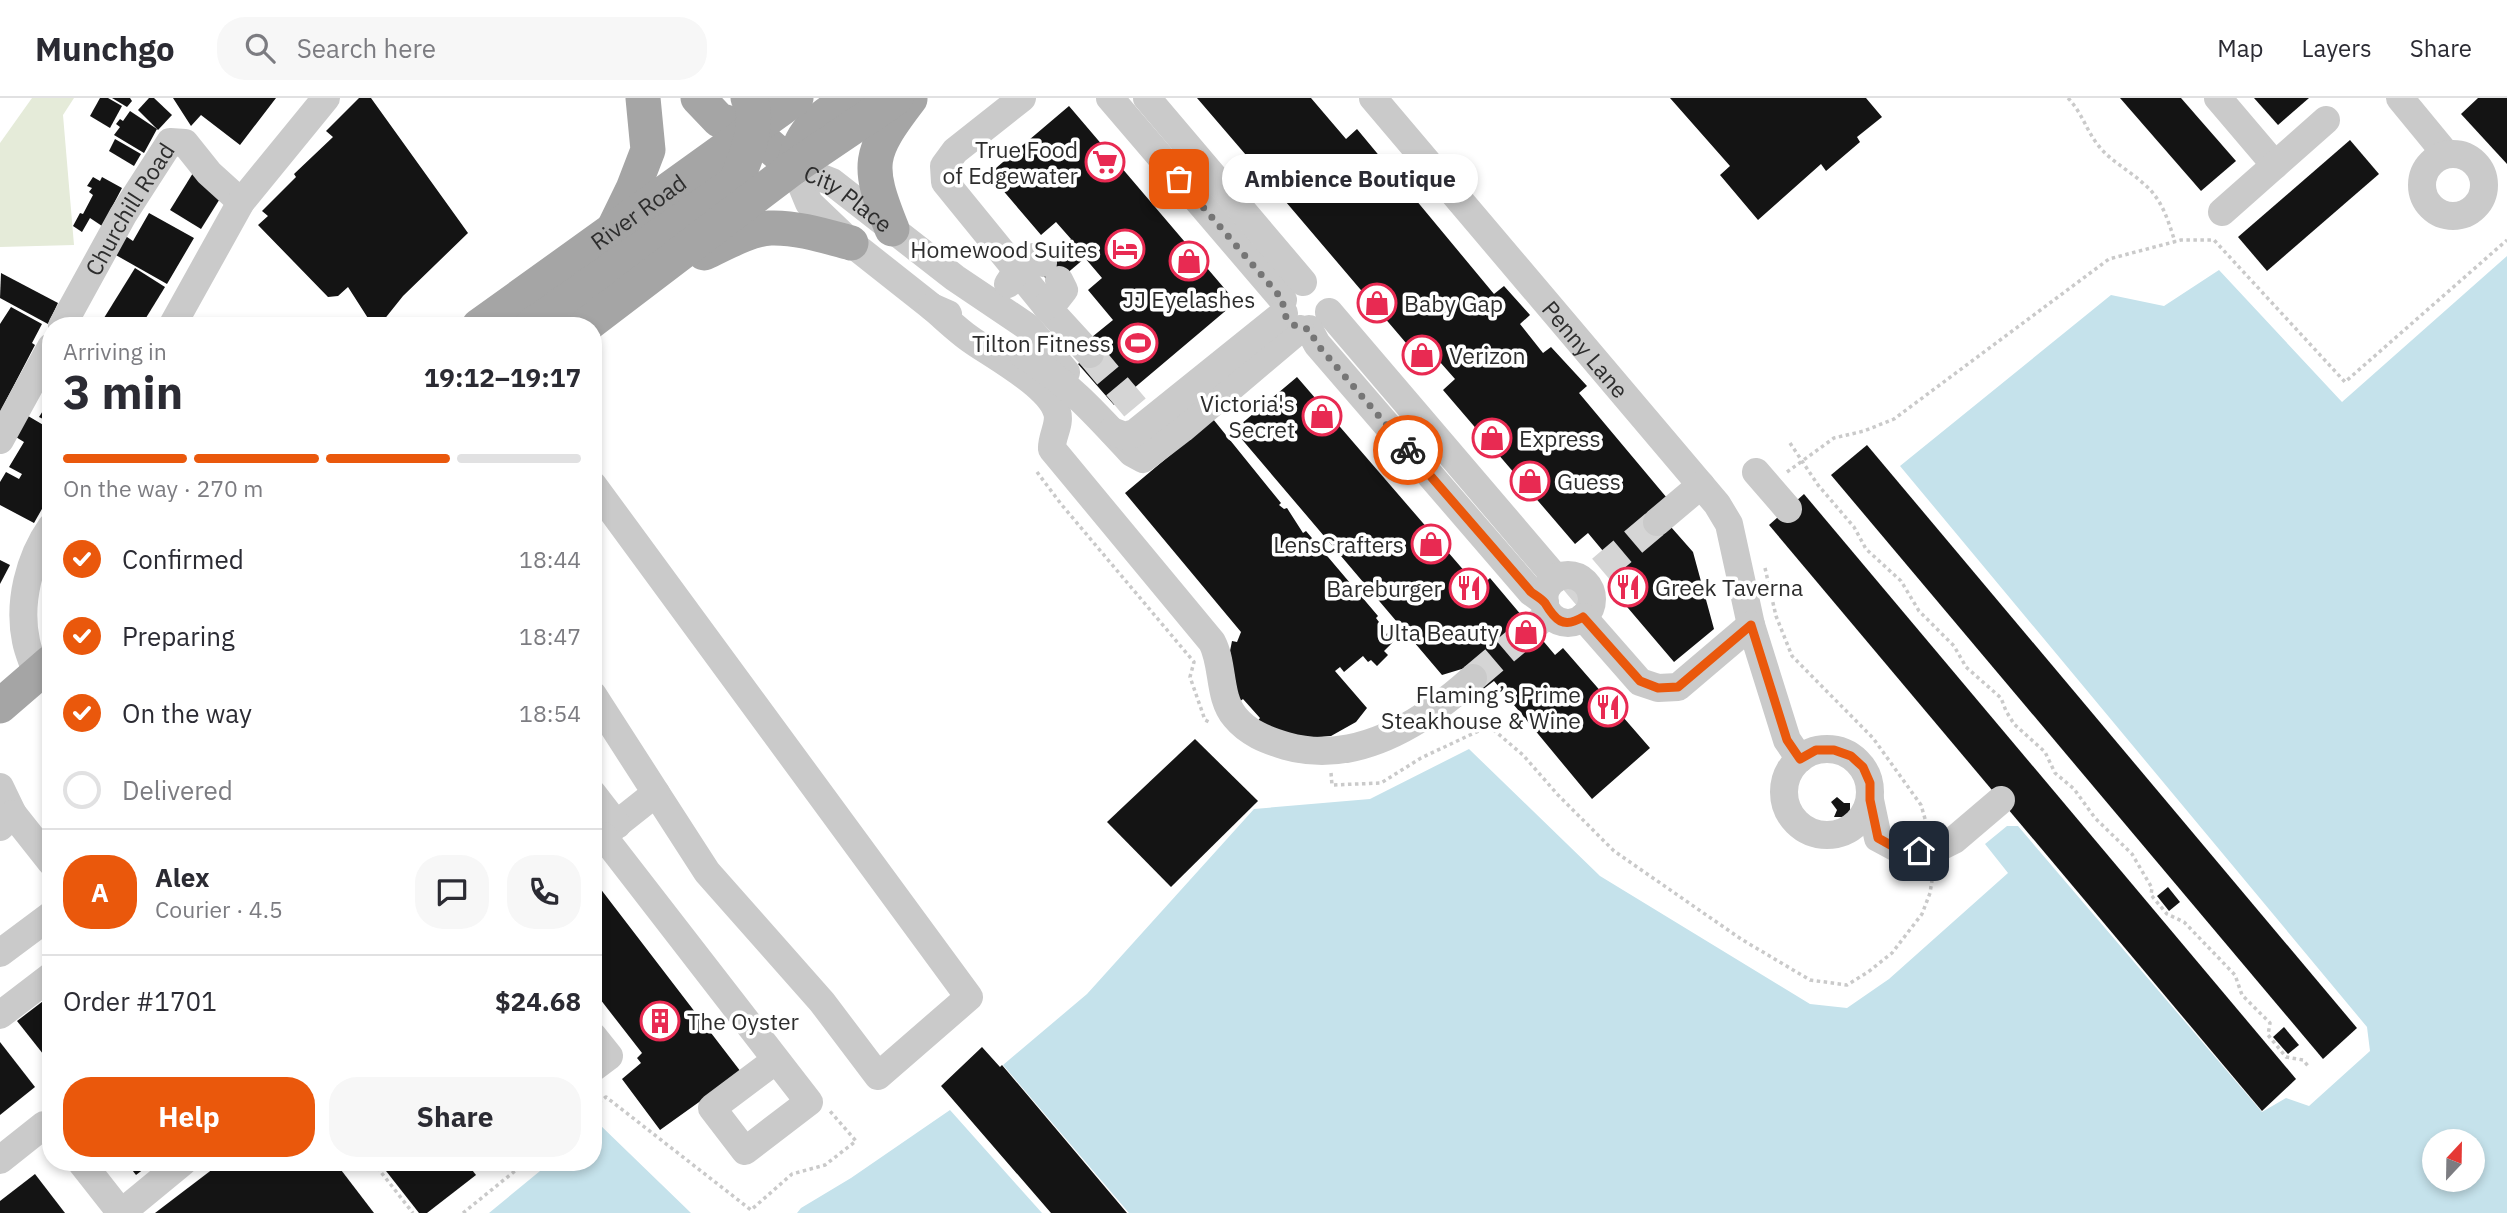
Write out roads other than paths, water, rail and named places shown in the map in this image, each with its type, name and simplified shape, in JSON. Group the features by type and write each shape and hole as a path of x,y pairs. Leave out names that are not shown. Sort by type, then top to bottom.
{"main road":[{"path":"614,229 634,189 648,150 643,98"},
{"path":"698,98 719,120 750,114"},
{"name":"River Road","path":"492,317 614,229 750,114 796,98"},
{"path":"794,167 803,136 812,125 850,98"},
{"path":"597,317 794,167 896,98"},
{"path":"892,229 877,191 874,166 881,139 911,98"},
{"path":"750,114 794,167"},
{"path":"544,317 733,184 742,170 750,114"},
{"path":"650,278 739,236 769,228 808,232 851,243"},
{"path":"1,711 42,669"}],"street":[{"path":"1022,98 955,151 944,166 946,182 1040,271 1064,290 1046,306"},
{"path":"1110,98 1551,590"},
{"path":"1147,98 1301,311"},
{"name":"Penny Lane","path":"1373,98 1717,504 1729,524 1751,625"},
{"path":"2218,98 2275,165"},
{"path":"2400,98 2446,154"},
{"path":"177,317 241,202 323,99"},
{"path":"2222,212 2326,120"},
{"name":"Churchill Road","path":"67,317 123,215 170,142 185,143 209,173 241,202"},
{"name":"City Place","path":"794,167 832,182 955,278 1028,327 1070,377 1081,397"},
{"name":"City Place","path":"794,167 808,203 851,243 932,307 972,324 1043,367 1081,397 1132,453 1143,459 1182,429 1301,311"},
{"path":"1040,271 1009,284 986,287 955,278 932,307 970,339 1021,372 1039,388 1057,411 1058,421 1051,442 1052,449 1212,642 1218,654 1227,705 1236,718 1251,732 1296,749 1349,750 1381,741 1444,704 1473,678"},
{"path":"1040,271 1046,306 1090,354"},
{"path":"0,440 42,363"},
{"path":"1756,472 1788,509"},
{"path":"1657,522 1701,485"},
{"path":"602,497 969,997 878,1076 822,1002 707,872 602,709"},
{"path":"42,539 24,598 26,641 42,664"},
{"path":"1572,575 1586,583 1590,589 1592,604 1583,617 1570,622 1556,619 1547,609 1551,590 1572,575"},
{"path":"1583,617 1640,681 1658,688 1678,687 1751,625 1787,740 1800,759"},
{"path":"1878,838 1870,800 1870,783 1863,767 1851,756 1834,750 1816,750 1800,759 1788,774 1784,791 1793,819 1818,834 1878,838 1903,852 1934,850 1954,841 2001,800"},
{"path":"0,786 7,820 42,853"},
{"path":"656,793 604,835 776,1060"},
{"path":"1835,835 1851,828 1863,816 1870,800"},
{"path":"0,953 42,922"},
{"path":"0,1015 42,983"},
{"path":"602,1047 609,1056 602,1061"},
{"path":"0,1160 42,1127"},
{"path":"88,1171 121,1213 172,1171"}],"water":[{"path":"2507,256 2507,1213 1129,1213 1003,1065 1087,994 1254,809 1370,799 1469,749 1600,876 1810,1004 1847,1008 1889,979 2008,873 1985,844 2007,826 2018,826 2262,1112 2286,1098 2309,1106 2370,1051 2367,1027 1900,466 2111,295 2164,306 2219,270 2342,402"},
{"path":"950,1110 1042,1213 797,1213 801,1208 851,1178"},
{"path":"602,1127 691,1213 489,1213 540,1171 602,1171"}],"tunnel":[{"path":"1090,354 1163,441"},
{"path":"1473,678 1657,522"}],"place":[{"name":"True Food of Edgewater","path":"1105,162"},
{"name":"Ambience Boutique","path":"1179,179"},
{"name":"Homewood Suites","path":"1125,249"},
{"name":"JJ Eyelashes","path":"1189,261"},
{"name":"Baby Gap","path":"1377,303"},
{"name":"Tilton Fitness","path":"1138,343"},
{"name":"Verizon","path":"1422,355"},
{"name":"Victoria's Secret","path":"1322,416"},
{"name":"Express","path":"1492,438"},
{"name":"Guess","path":"1530,481"},
{"name":"LensCrafters","path":"1431,544"},
{"name":"Greek Taverna","path":"1628,587"},
{"name":"Bareburger","path":"1469,588"},
{"name":"Ulta Beauty","path":"1526,632"},
{"name":"Flaming’s Prime Steakhouse & Wine","path":"1608,707"},
{"name":"The Oyster","path":"660,1021"}]}
